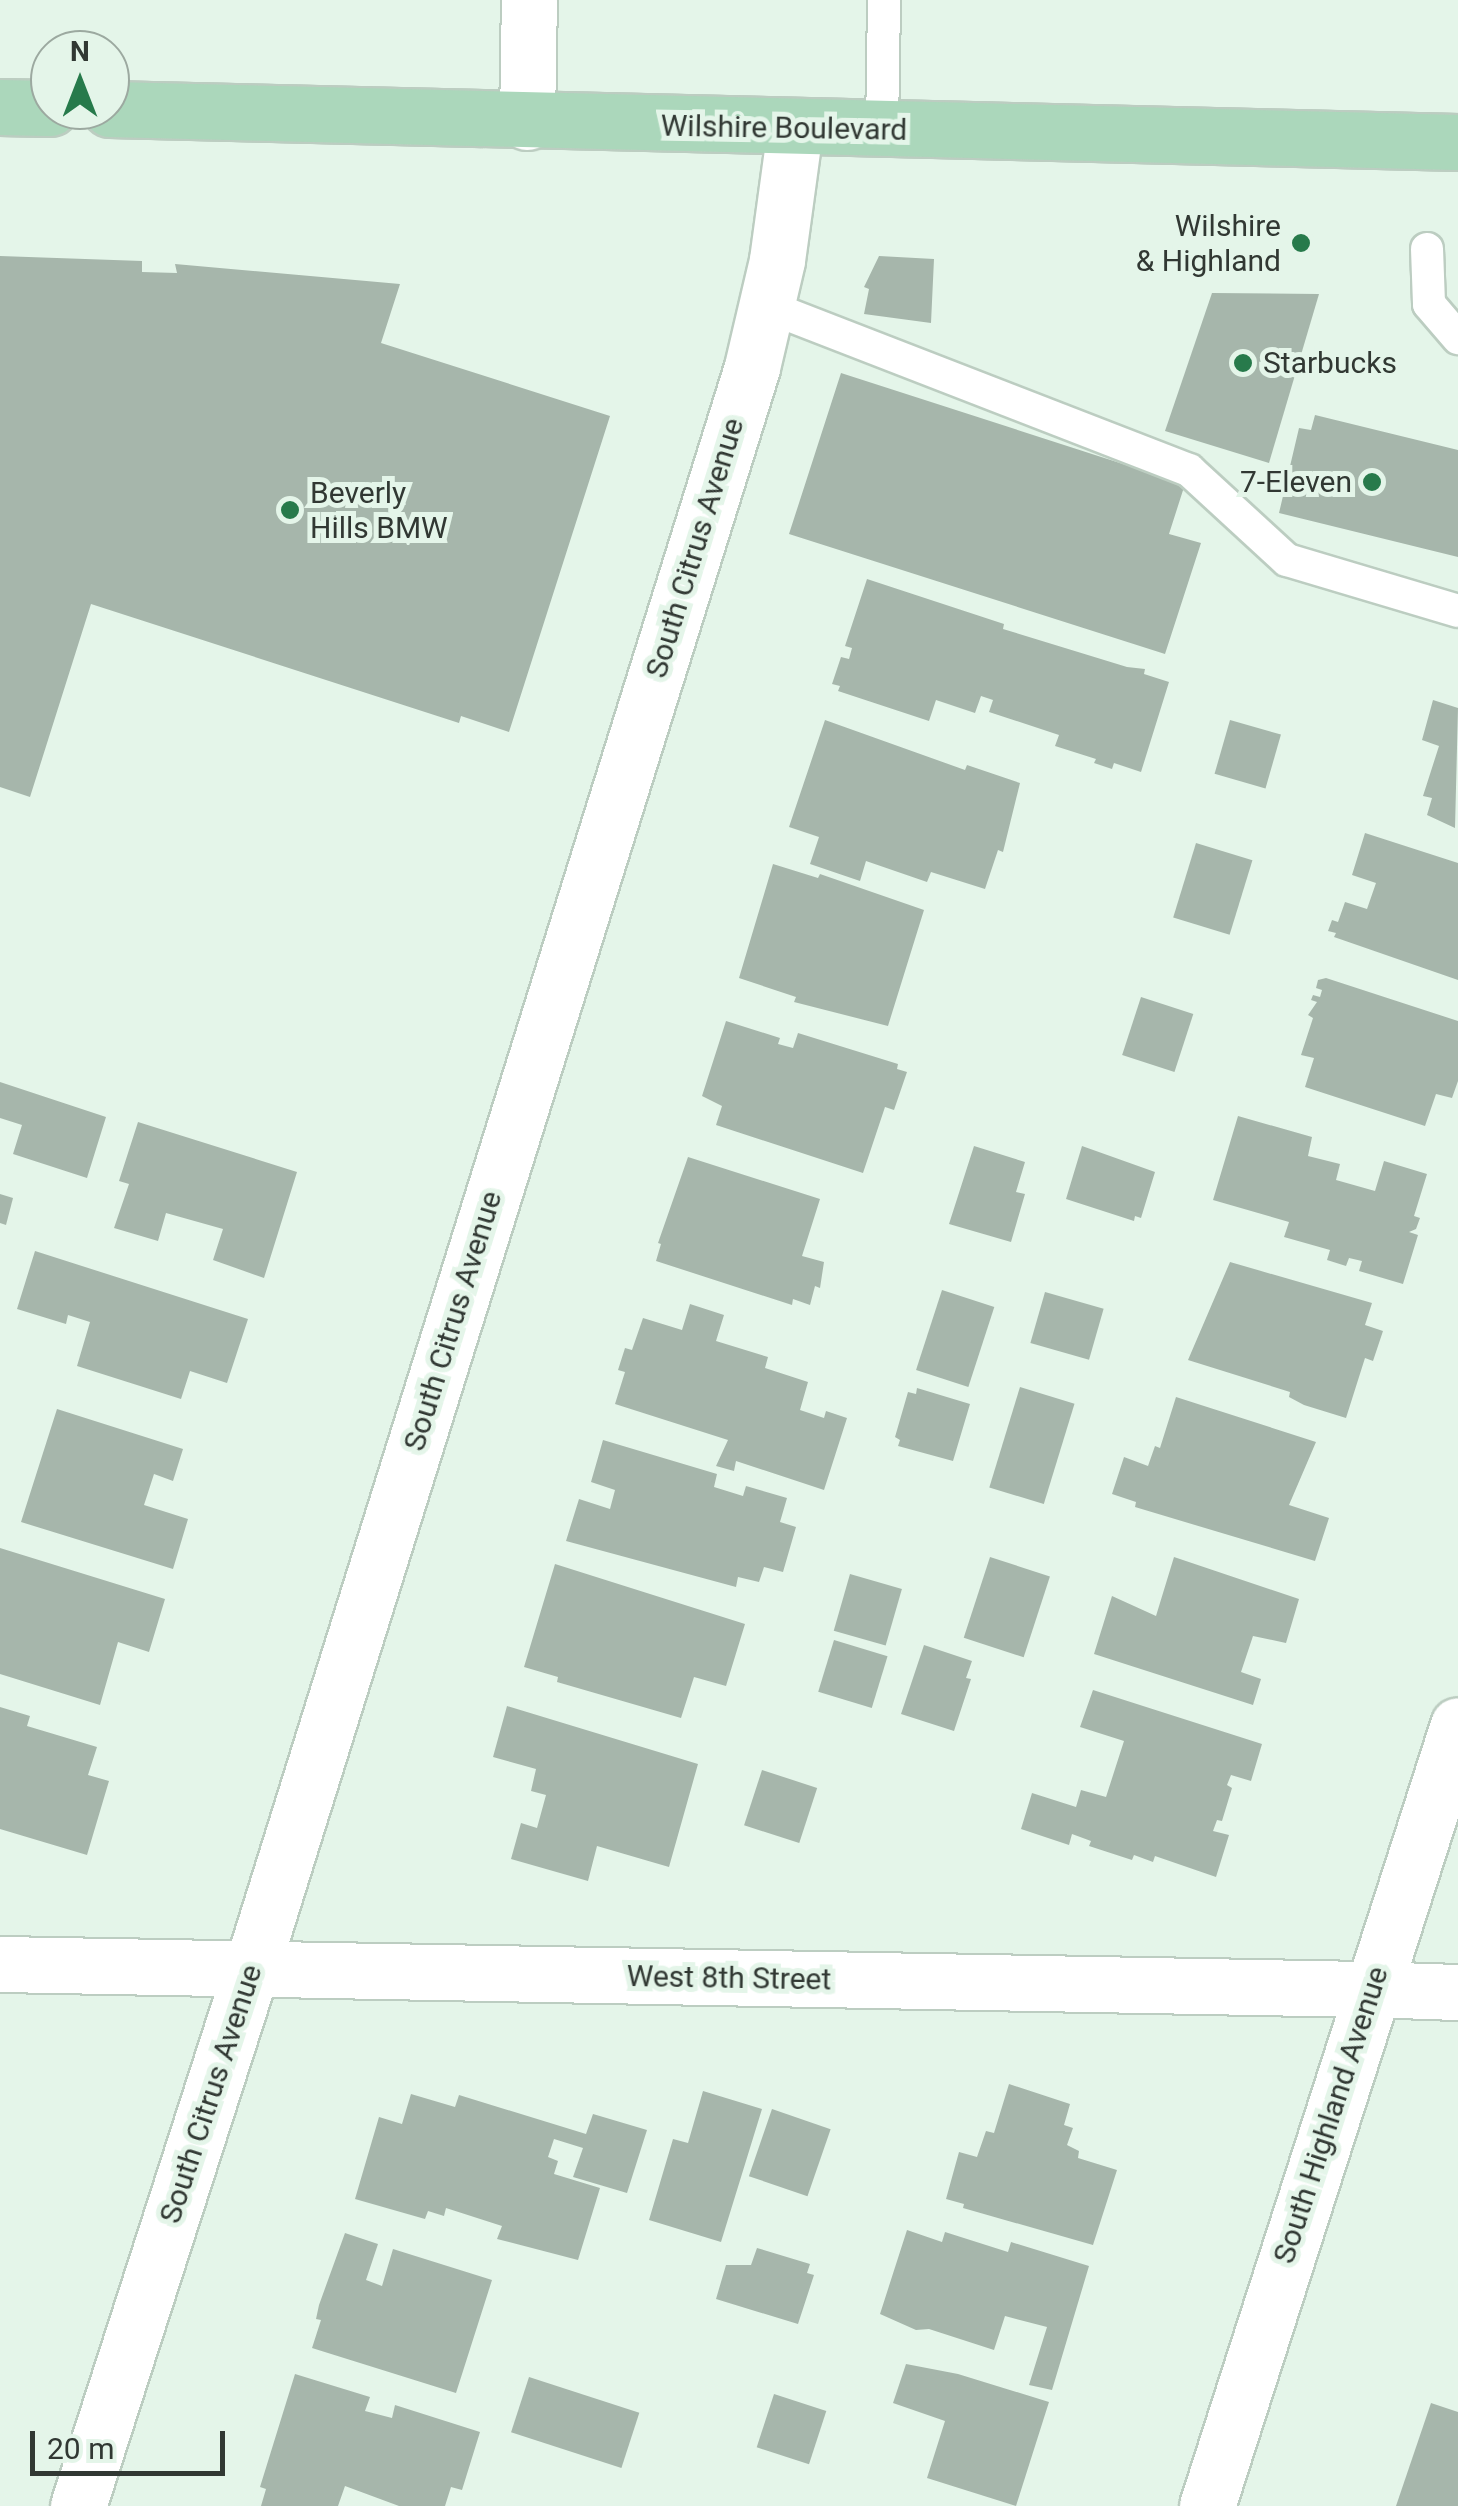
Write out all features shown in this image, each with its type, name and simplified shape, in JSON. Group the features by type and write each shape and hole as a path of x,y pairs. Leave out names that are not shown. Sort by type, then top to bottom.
{"main road":[{"path":"0,106 30,107"},
{"name":"Wilshire Boulevard","path":"130,110 1458,142"}],"street":[{"path":"527,122 529,0"},
{"name":"South Citrus Avenue","path":"78,2506 251,1970 740,405 766,306 795,128"},
{"name":"South Highland Avenue","path":"1206,2506 1458,1724"},
{"name":"West 8th Street","path":"0,1964 1458,1992"}],"lane":[{"path":"882,130 884,0"},
{"path":"1427,249 1429,304 1458,338"},
{"path":"766,306 1189,470 1287,560 1458,611"}],"building":[{"name":"Beverly Hills BMW","path":"0,256 142,261 142,272 177,273 175,264 400,284 381,343 610,416 509,732 461,716 459,723 91,604 30,797 0,787"},
{"path":"879,256 934,259 931,323 864,314 869,289 864,287"},
{"name":"Starbucks","path":"1212,293 1319,294 1269,463 1165,431"},
{"path":"841,373 1185,484 1169,534 1201,543 1165,654 789,534"},
{"name":"7-Eleven","path":"1315,415 1458,450 1458,557 1279,513 1299,428 1311,430"},
{"path":"867,579 1004,624 1003,629 1145,669 1144,674 1169,682 1141,772 1114,763 1112,769 1094,763 1096,759 1055,746 1059,735 989,712 993,700 981,696 975,713 936,700 929,721 838,691 840,686 832,684 841,657 849,659 852,648 845,646"},
{"path":"1433,700 1458,708 1455,828 1427,815 1432,798 1423,796 1439,746 1422,740"},
{"path":"825,720 965,770 967,765 1020,783 1003,852 998,850 985,889 931,872 927,882 866,861 860,881 810,864 819,837 789,827"},
{"path":"1230,720 1281,735 1266,788 1215,774"},
{"path":"1365,833 1458,863 1458,980 1334,937 1336,933 1328,931 1332,920 1338,922 1345,902 1367,909 1376,883 1352,875"},
{"path":"1196,843 1252,860 1230,935 1173,918"},
{"path":"773,864 818,878 820,874 924,910 888,1026 794,1002 796,997 739,978"},
{"path":"1326,978 1458,1021 1458,1081 1452,1098 1436,1094 1425,1126 1305,1087 1314,1058 1301,1055 1313,1018 1308,1015 1317,1002 1311,1000 1313,995 1320,997 1322,990 1316,988 1318,980"},
{"path":"1141,997 1193,1014 1174,1072 1122,1055"},
{"path":"726,1021 780,1038 778,1044 793,1048 798,1033 898,1064 897,1069 907,1072 894,1110 885,1107 863,1173 716,1125 722,1106 702,1096"},
{"path":"0,1082 106,1117 87,1178 13,1154 22,1125 0,1118"},
{"path":"1238,1116 1312,1137 1308,1156 1340,1164 1336,1180 1375,1191 1384,1161 1427,1174 1414,1216 1420,1218 1416,1229 1409,1232 1418,1235 1403,1284 1359,1271 1362,1261 1349,1258 1346,1266 1327,1260 1330,1250 1284,1237 1289,1222 1213,1200"},
{"path":"138,1122 297,1172 264,1278 213,1260 223,1229 166,1213 158,1241 114,1228 129,1184 119,1181"},
{"path":"974,1146 1025,1162 1016,1192 1025,1194 1011,1242 949,1224"},
{"path":"1082,1146 1155,1172 1141,1218 1135,1216 1134,1221 1066,1199"},
{"path":"688,1157 820,1199 802,1256 824,1262 820,1288 815,1286 810,1305 793,1299 792,1305 656,1261 661,1244 658,1243"},
{"path":"0,1194 13,1198 6,1225 0,1223"},
{"path":"35,1251 248,1319 227,1383 190,1371 181,1399 77,1366 90,1322 68,1315 66,1324 17,1309"},
{"path":"1230,1262 1372,1303 1365,1325 1383,1331 1373,1361 1365,1358 1346,1418 1304,1405 1289,1397 1290,1392 1188,1360"},
{"path":"942,1290 994,1307 968,1387 916,1370"},
{"path":"1045,1292 1104,1309 1089,1360 1030,1343"},
{"path":"690,1304 724,1315 716,1341 768,1357 765,1368 808,1382 800,1410 824,1418 826,1411 847,1418 824,1490 736,1461 734,1471 716,1466 728,1440 615,1404 625,1372 618,1370 625,1348 632,1350 643,1318 682,1330"},
{"path":"1020,1387 1075,1404 1044,1504 989,1487"},
{"path":"917,1388 970,1404 953,1461 898,1446 900,1440 895,1437 908,1392 916,1394"},
{"path":"1176,1397 1316,1442 1289,1505 1329,1518 1315,1561 1135,1507 1136,1502 1112,1494 1124,1457 1148,1466 1155,1446 1160,1448"},
{"path":"57,1409 183,1449 173,1481 154,1474 144,1505 188,1519 173,1569 21,1522"},
{"path":"603,1440 717,1474 714,1487 743,1496 746,1486 787,1498 780,1522 796,1527 783,1572 764,1567 759,1582 738,1577 736,1587 566,1541 579,1499 610,1509 615,1490 591,1482"},
{"path":"0,1548 165,1599 149,1652 118,1642 100,1705 0,1674"},
{"path":"990,1557 1050,1576 1024,1657 964,1638"},
{"path":"1174,1557 1299,1599 1286,1643 1253,1636 1241,1672 1261,1679 1253,1705 1094,1654 1112,1596 1156,1616"},
{"path":"555,1564 745,1624 726,1686 694,1677 681,1718 557,1682 558,1677 524,1667"},
{"path":"850,1574 902,1589 886,1646 834,1631"},
{"path":"834,1640 888,1656 872,1708 818,1692"},
{"path":"924,1645 972,1661 966,1678 971,1679 954,1731 901,1714"},
{"path":"1093,1690 1262,1744 1251,1781 1231,1775 1227,1785 1232,1788 1222,1821 1217,1820 1213,1831 1229,1835 1216,1877 1155,1856 1153,1862 1134,1855 1132,1860 1089,1846 1091,1841 1072,1834 1069,1845 1021,1829 1032,1793 1076,1807 1081,1790 1106,1797 1124,1741 1080,1727"},
{"path":"507,1706 698,1764 669,1867 597,1846 588,1881 511,1859 521,1823 537,1828 546,1795 531,1791 536,1769 493,1757"},
{"path":"0,1707 30,1716 27,1726 97,1747 88,1775 109,1781 87,1855 0,1829"},
{"path":"762,1770 817,1788 799,1843 744,1825"},
{"path":"1009,2084 1070,2104 1064,2125 1073,2128 1067,2145 1079,2151 1078,2158 1117,2170 1093,2245 963,2208 964,2204 946,2199 959,2152 977,2157 986,2131 994,2133"},
{"path":"703,2091 762,2109 721,2242 649,2220 673,2139 688,2143"},
{"path":"411,2094 455,2107 459,2095 586,2134 593,2114 647,2130 627,2193 573,2177 583,2148 554,2139 548,2157 558,2161 554,2174 600,2188 578,2260 497,2239 502,2226 446,2208 444,2216 428,2211 425,2219 355,2199 379,2117 402,2124"},
{"path":"772,2109 831,2129 808,2196 749,2176"},
{"path":"907,2230 942,2242 945,2232 1008,2252 1011,2242 1089,2266 1052,2390 1029,2385 1047,2327 1005,2316 994,2350 929,2329 916,2330 880,2314"},
{"path":"345,2233 378,2244 366,2280 382,2286 393,2249 492,2280 456,2393 312,2348 321,2320 316,2319 319,2305"},
{"path":"757,2248 810,2264 807,2273 814,2275 798,2324 716,2299 726,2265 751,2265"},
{"path":"906,2364 958,2374 1049,2402 1016,2506 927,2478 945,2421 893,2403"},
{"path":"295,2374 370,2397 365,2411 392,2418 395,2405 480,2432 462,2490 451,2487 445,2506 399,2506 345,2486 338,2506 261,2506 266,2489 260,2487"},
{"path":"529,2377 639,2413 621,2468 511,2432"},
{"path":"774,2394 826,2411 809,2464 757,2447"},
{"path":"1431,2403 1458,2412 1458,2506 1396,2506"}],"place":[{"name":"Wilshire & Highland","path":"1301,243"},
{"name":"Starbucks","path":"1243,363"},
{"name":"7-Eleven","path":"1372,482"},
{"name":"Beverly Hills BMW","path":"290,510"}]}
